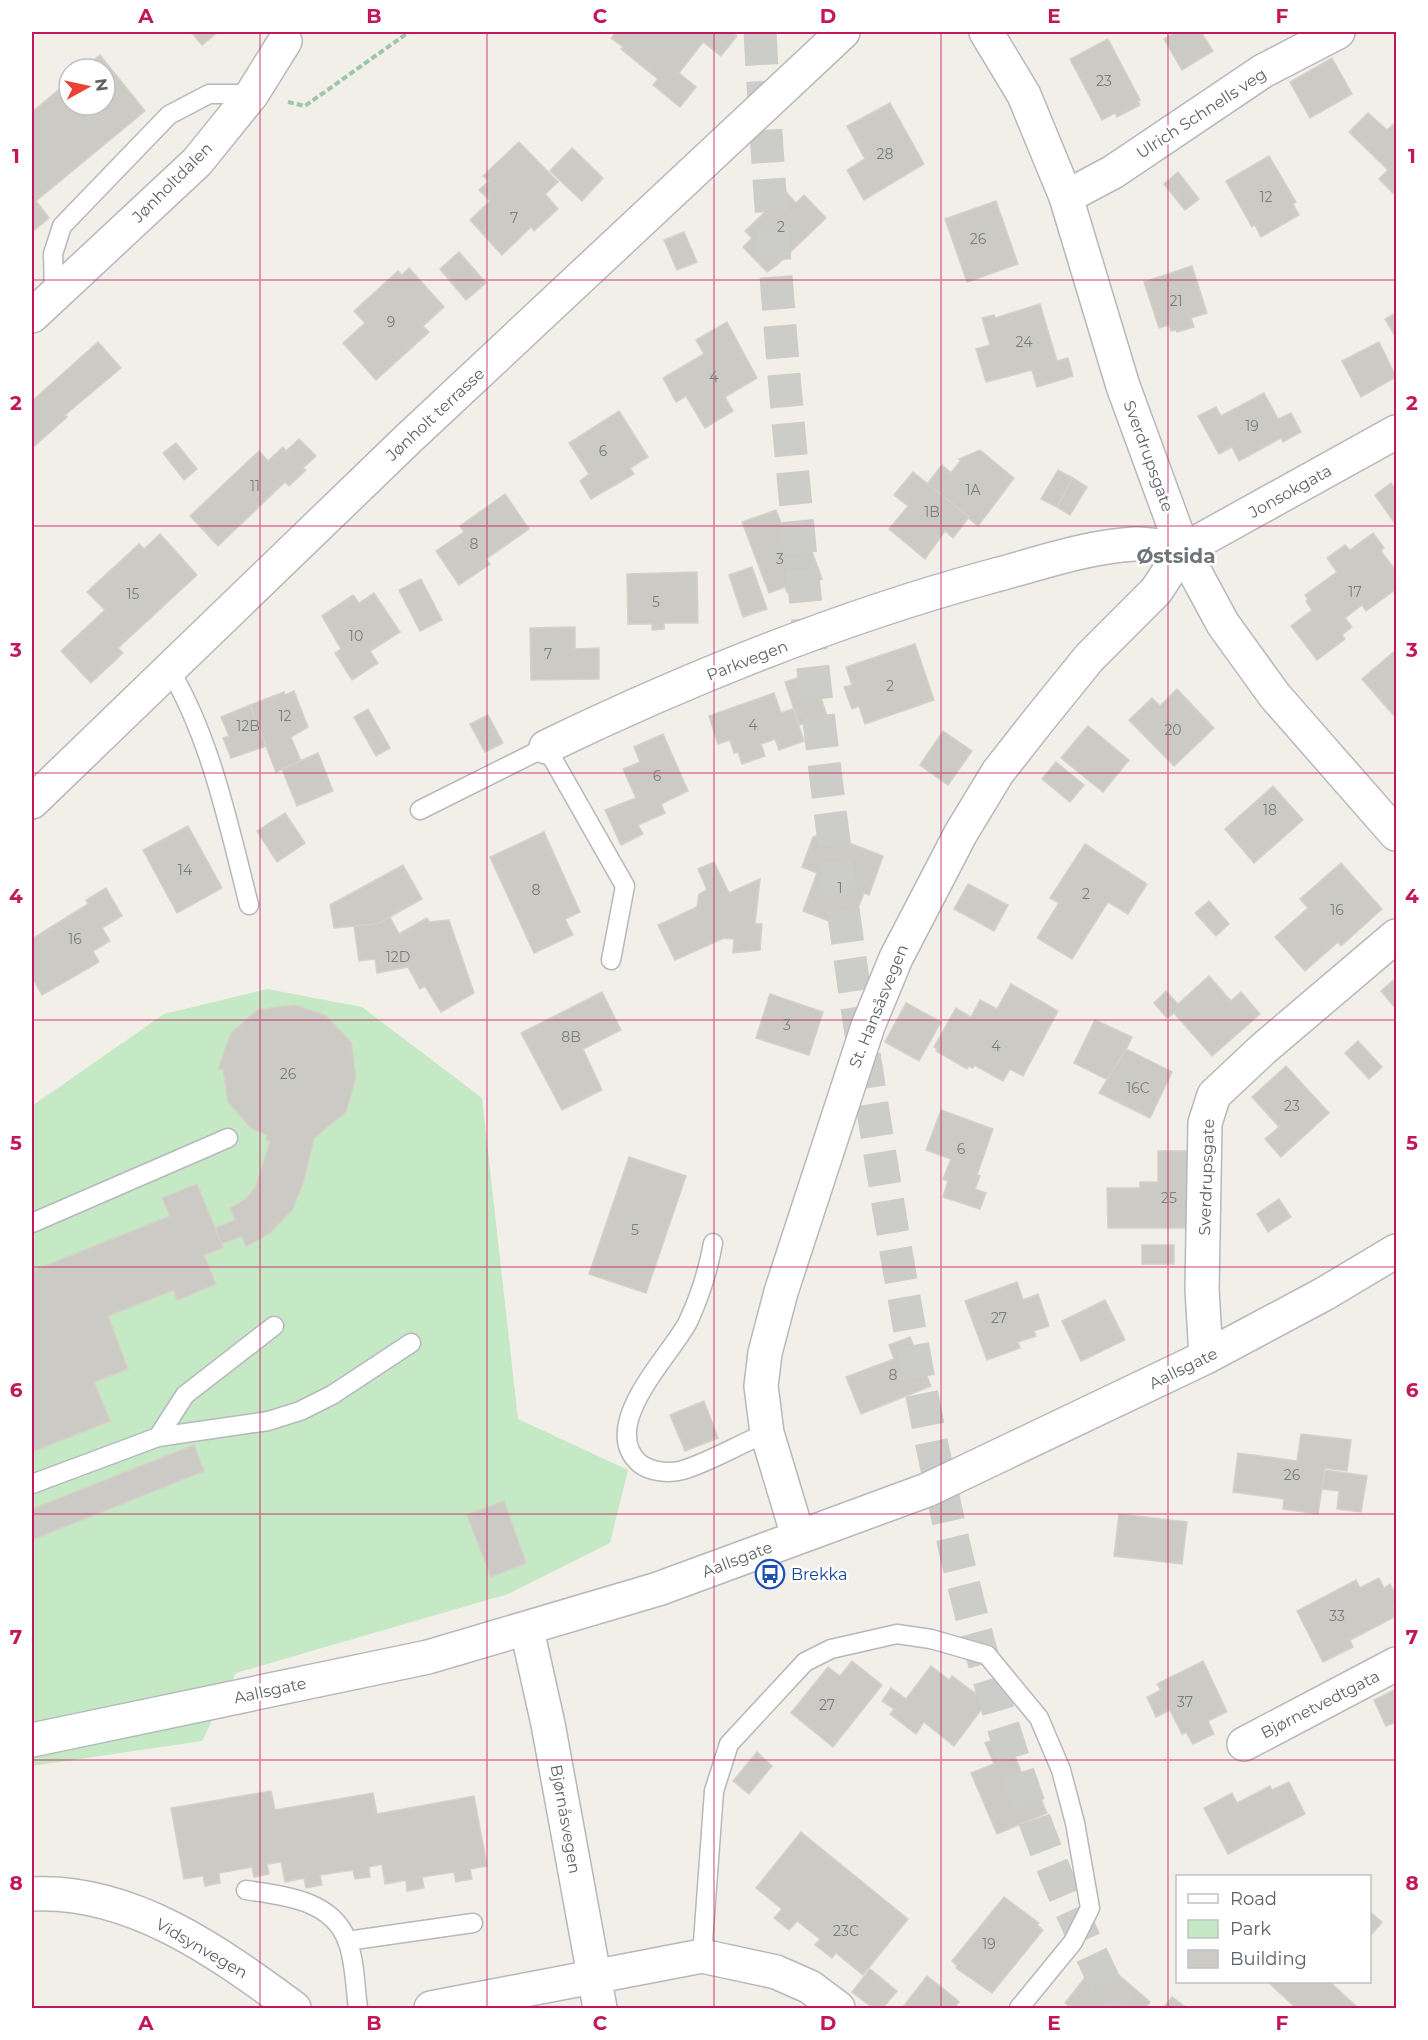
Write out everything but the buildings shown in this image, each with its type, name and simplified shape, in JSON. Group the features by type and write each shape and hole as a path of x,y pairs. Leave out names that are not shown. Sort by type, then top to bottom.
{"street":[{"name":"Jønholt terrasse","path":"32,801 408,439 843,32"},
{"name":"Sverdrupsgate","path":"986,32 1024,95 1066,197 1123,386 1183,550 1223,624 1275,696 1396,834"},
{"name":"Ulrich Schnells veg","path":"1066,197 1113,172 1263,71 1338,32"},
{"name":"Jønholtdalen","path":"43,306 197,162 252,94 290,36"},
{"name":"Jonsokgata","path":"1183,550 1396,432"},
{"name":"Parkvegen","path":"546,747 650,697 857,617 960,585 1074,554 1135,544 1183,550"},
{"name":"St. Hansåsvegen","path":"798,1536 767,1433 762,1386 765,1353 781,1292 850,1075 896,958 961,833 998,772 1089,658 1156,591 1183,550"},
{"name":"Sverdrupsgate","path":"1206,1357 1202,1289 1204,1150 1205,1123 1212,1101 1242,1068 1396,936"},
{"name":"Aallsgate","path":"32,1740 428,1657 527,1630 658,1589 927,1490 1206,1357 1324,1294 1396,1251"},
{"name":"Bjørnåsvegen","path":"527,1630 548,1724 597,1994"},
{"name":"Bjørnetvedtgata","path":"1244,1743 1396,1664"},
{"name":"Vidsynvegen","path":"32,1894 90,1899 146,1916 196,1941 294,2008"},
{"path":"430,2008 597,1994 702,1956 776,1971 810,1987 838,2008"}],"lane":[{"path":"43,306 53,254 62,226 169,115 209,94 252,94"},
{"path":"169,669 183,692 202,743 229,826 249,905"},
{"path":"420,810 546,747 625,886 611,960"},
{"path":"32,1223 228,1138"},
{"path":"713,1243 702,1290 687,1324 637,1396 630,1415 628,1440 632,1454 640,1464 652,1470 666,1472 682,1470 767,1433"},
{"path":"158,1437 185,1395 274,1326"},
{"path":"32,1484 158,1437 268,1421 300,1411 333,1395 411,1343"},
{"path":"702,1956 714,1791 729,1744 804,1662 831,1649 897,1634 932,1639 987,1655 1039,1718 1061,1770 1075,1823 1090,1908 1073,1942 1019,2008"},
{"path":"246,1890 300,1899 334,1918 347,1941 358,2008"},
{"path":"347,1941 473,1923"}],"path":[{"path":"252,94 305,106 409,32"}],"green space":[{"path":"267,989 362,1007 482,1098 518,1419 628,1470 610,1543 508,1594 236,1673 202,1741 32,1766 32,1106 164,1014"}],"tunnel":[{"path":"760,32 778,303 817,708 853,977 902,1289 936,1466 956,1554 1003,1728 1051,1863 1117,2008"}],"place":[{"name":"Brekka","path":"770,1574"}],"district":[{"name":"Østsida","path":"1176,556"}]}
